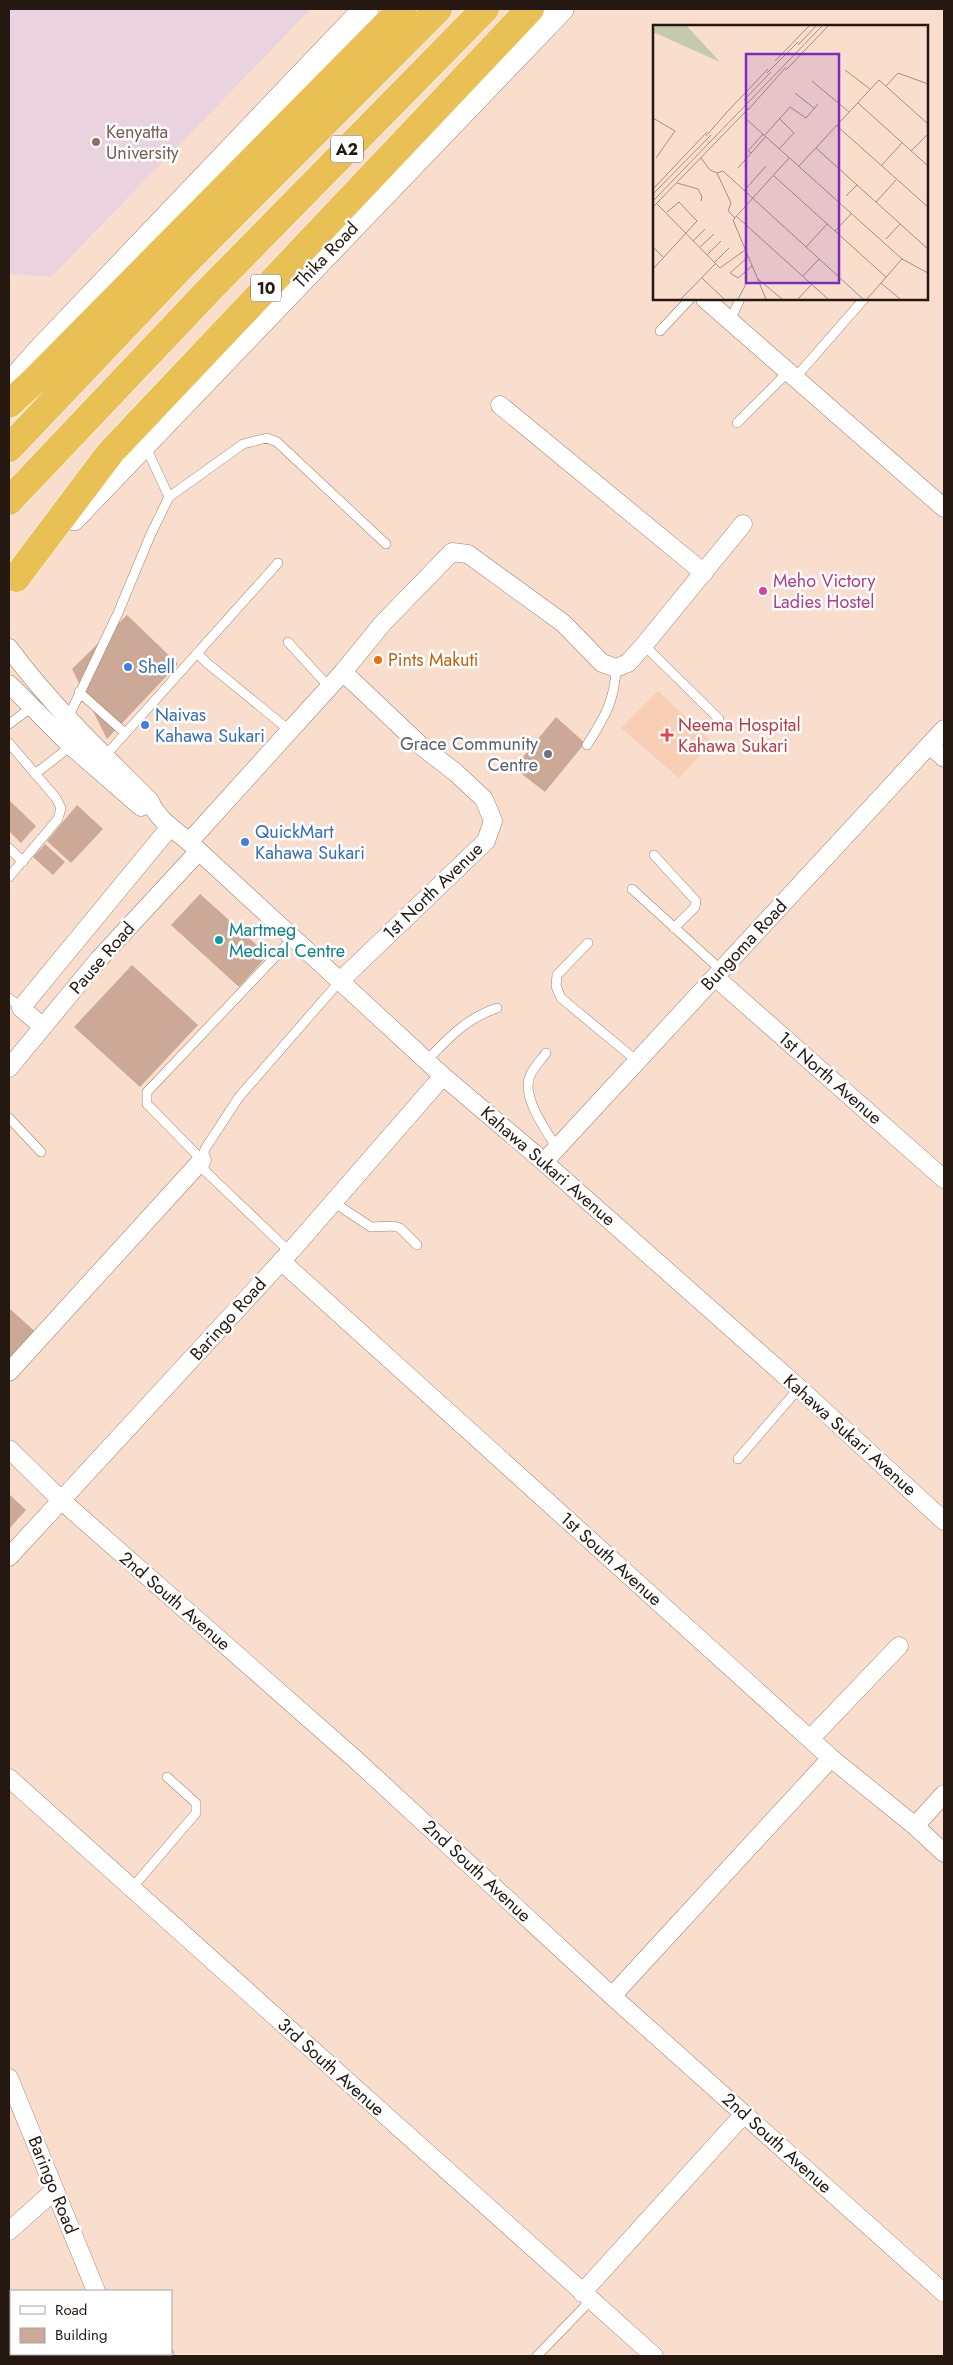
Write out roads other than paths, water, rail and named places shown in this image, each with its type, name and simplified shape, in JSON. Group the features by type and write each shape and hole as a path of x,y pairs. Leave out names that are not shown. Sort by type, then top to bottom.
{"highway":[{"path":"9,404 34,381 402,9"},
{"name":"A2","path":"9,448 182,266 438,9"},
{"name":"A2","path":"9,501 210,290 485,9"},
{"name":"10","path":"12,583 110,453 530,9"}],"main road":[{"path":"9,386 38,353 366,9"},
{"name":"Thika Road","path":"12,583 561,9"}],"street":[{"path":"706,300 944,508"},
{"path":"500,405 704,573"},
{"path":"616,668 628,663 644,645 743,524"},
{"name":"Pause Road","path":"9,1068 289,730 343,672 384,623 452,552 468,554 562,623 602,664 616,668"},
{"name":"Kahawa Sukari Avenue","path":"9,648 31,679 67,720 150,801 153,810 170,827 443,1076 544,1162 799,1388 944,1521"},
{"name":"1st North Avenue","path":"340,981 486,841 494,821 484,799 455,772 420,746 343,672"},
{"name":"Kahawa Sukari Avenue","path":"9,684 71,746 144,810 153,810"},
{"name":"Bungoma Road","path":"544,1162 944,729"},
{"path":"930,744 944,758"},
{"path":"43,1027 15,1003 170,827"},
{"name":"1st North Avenue","path":"718,974 944,1179"},
{"name":"Baringo Road","path":"9,1557 286,1256 443,1076"},
{"path":"9,1372 202,1160"},
{"name":"1st South Avenue","path":"286,1256 810,1739 915,1826 944,1853"},
{"name":"2nd South Avenue","path":"9,1449 62,1501 355,1760 612,1996 944,2294"},
{"path":"810,1739 899,1646"},
{"path":"612,1996 831,1758"},
{"name":"3rd South Avenue","path":"9,1778 654,2356"},
{"path":"915,1826 944,1794"},
{"name":"Baringo Road","path":"11,2089 96,2290"},
{"path":"586,2296 744,2114"},
{"path":"9,2231 55,2190"}],"lane":[{"path":"660,331 689,300"},
{"path":"730,322 740,300"},
{"path":"737,423 792,375 863,300"},
{"path":"67,720 118,613 150,536 170,497 243,444 266,438 277,442 386,544"},
{"path":"144,444 170,497"},
{"path":"105,756 278,563"},
{"path":"288,642 329,687"},
{"path":"644,645 719,720"},
{"path":"197,653 289,730"},
{"path":"587,746 607,713 613,698 616,668"},
{"path":"79,692 125,733"},
{"path":"9,724 32,707"},
{"path":"9,743 56,798 61,808 58,819 9,877"},
{"path":"35,774 71,746"},
{"path":"9,848 23,862"},
{"path":"654,855 696,901 695,907 674,928"},
{"path":"632,889 674,928 718,974"},
{"path":"286,1256 205,1171 202,1160 147,1104 147,1092 293,938"},
{"path":"588,943 557,975 556,986 561,998 637,1061"},
{"path":"202,1160 205,1150 239,1096 340,981"},
{"path":"426,1060 464,1023 479,1014 497,1008"},
{"path":"546,1053 530,1074 527,1084 540,1121 556,1148"},
{"path":"9,1118 41,1152"},
{"path":"333,1202 371,1227 394,1226 400,1228 417,1245"},
{"path":"738,1459 799,1388"},
{"path":"132,1888 196,1813 196,1803 167,1777"},
{"path":"537,2356 586,2296"}],"place":[{"name":"Kenyatta University","path":"96,142"},
{"name":"Meho Victory Ladies Hostel","path":"763,591"},
{"name":"Pints Makuti","path":"378,660"},
{"name":"Shell","path":"128,667"},
{"name":"Naivas Kahawa Sukari","path":"145,725"},
{"name":"Neema Hospital Kahawa Sukari","path":"667,735"},
{"name":"Grace Community Centre","path":"548,754"},
{"name":"QuickMart Kahawa Sukari","path":"245,842"},
{"name":"Martmeg Medical Centre","path":"219,940"}]}
